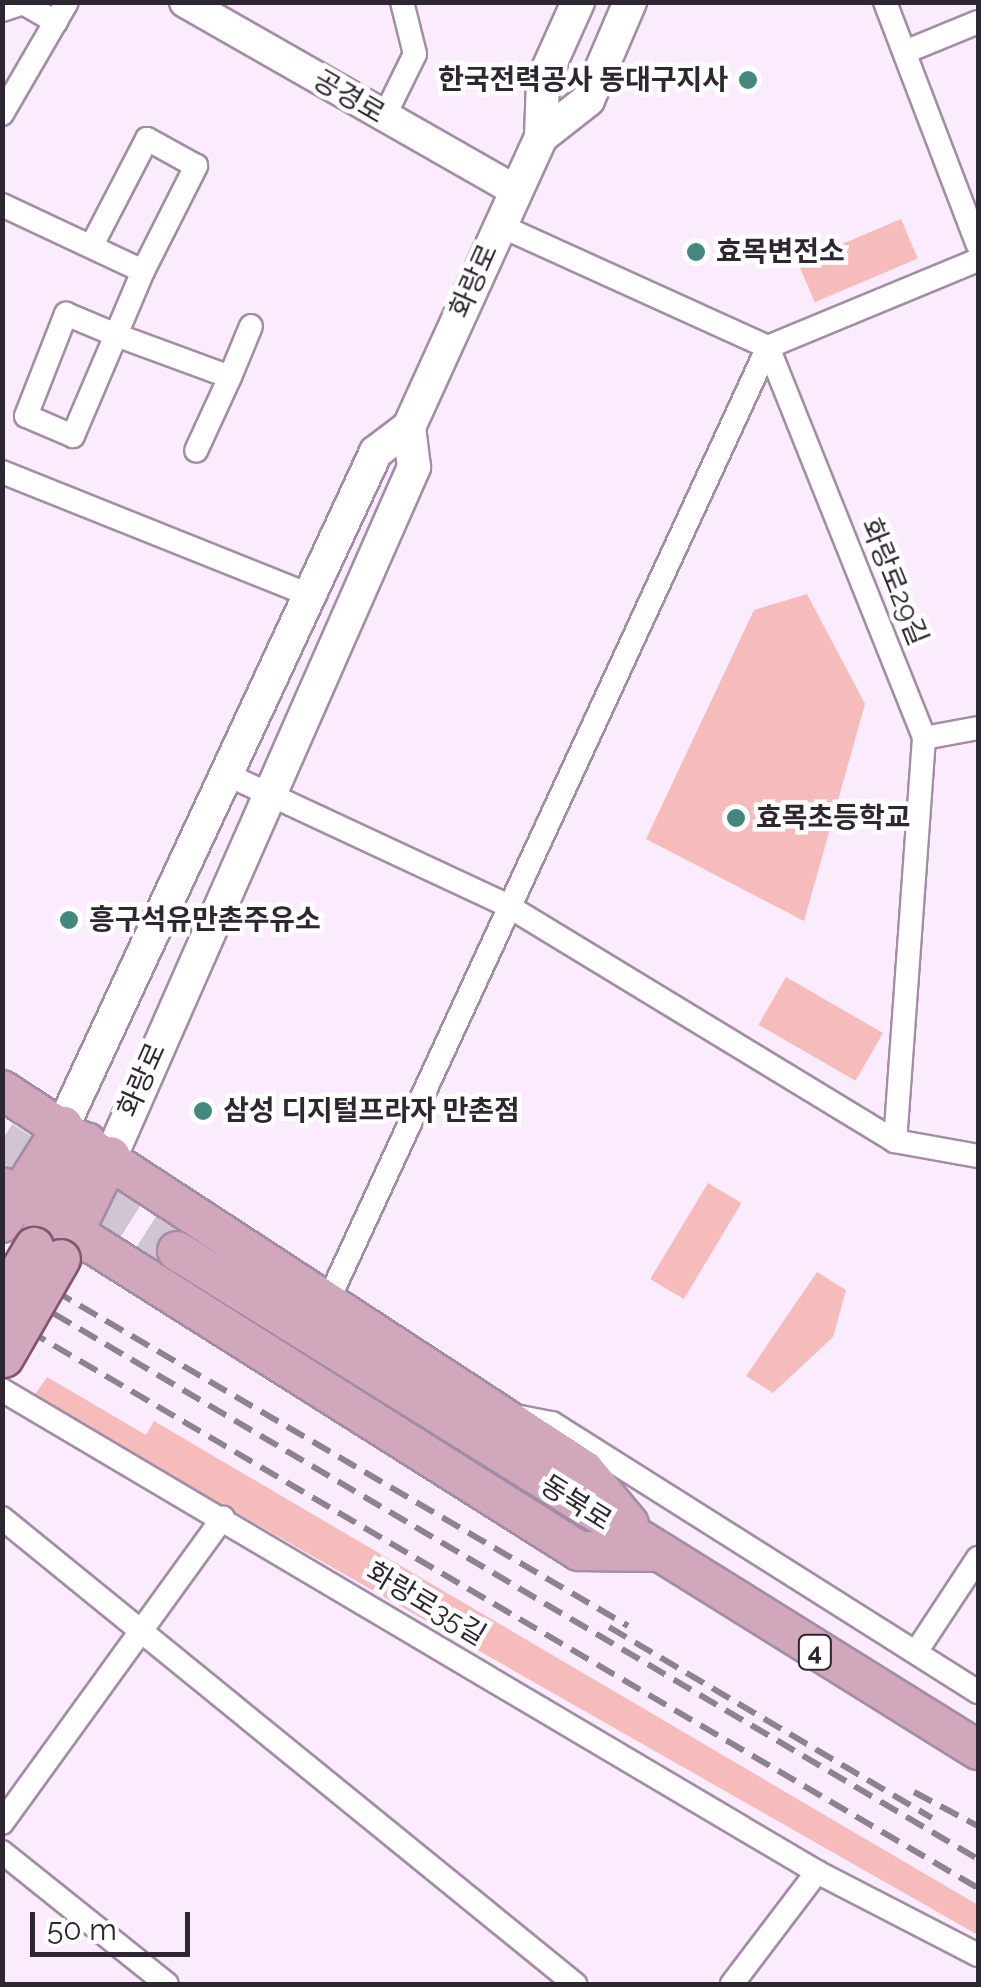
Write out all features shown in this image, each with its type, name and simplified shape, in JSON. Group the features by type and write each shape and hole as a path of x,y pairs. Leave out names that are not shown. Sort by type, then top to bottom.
{"main road":[{"name":"화랑로","path":"34,1224 87,1141 228,775 376,452 409,426 541,136 543,80 578,2"},
{"name":"화랑로","path":"541,136 588,100 630,2"},
{"name":"화랑로","path":"3,1359 34,1224 87,1141 268,793 414,467 409,426"},
{"path":"2,1090 87,1141 326,1303 584,1470 654,1552"},
{"path":"2,1300 34,1224 580,1551 654,1552"},
{"name":"동북로","path":"177,1251 654,1552 978,1750"}],"street":[{"name":"공경로","path":"184,2 515,190"},
{"path":"384,117 415,54 402,2"},
{"path":"885,2 978,246"},
{"path":"2,10 23,3 62,12 2,114"},
{"path":"904,52 978,22"},
{"path":"92,246 148,139 196,166 143,271 116,336 73,436 26,416 66,314 116,336 230,378"},
{"path":"2,205 143,271"},
{"path":"499,225 768,347"},
{"path":"326,1303 505,904 768,347 978,260"},
{"path":"196,451 252,326"},
{"name":"화랑로29길","path":"768,347 924,738 896,1141"},
{"path":"2,472 310,595"},
{"path":"924,738 978,728"},
{"path":"228,775 505,904 896,1141 978,1156"},
{"name":"화랑로35길","path":"2,1390 817,1872 978,1955"},
{"path":"494,1412 552,1423 978,1692"},
{"path":"2,1518 575,1984"},
{"path":"2,1822 146,1634 223,1518"},
{"path":"916,1652 978,1558"},
{"path":"2,1852 167,1984"},
{"path":"732,1984 817,1872"}],"shaded area":[{"path":"901,219 918,259 815,302 798,263"},
{"path":"807,594 865,704 804,921 646,839 754,610"},
{"path":"786,977 883,1033 855,1081 758,1025"},
{"path":"708,1183 741,1203 684,1299 650,1279"},
{"path":"817,1272 846,1290 833,1337 773,1393 746,1376"},
{"path":"47,1377 146,1435 154,1421 978,1905 978,1935 33,1397"}],"tunnel":[{"path":"2,1140 177,1251"}],"railway":[{"path":"2,1260 628,1626"},
{"path":"2,1283 978,1859"},
{"path":"2,1315 978,1888"},
{"path":"609,1627 932,1818"},
{"path":"914,1792 978,1826"}],"place":[{"name":"한국전력공사 동대구지사","path":"748,80"},
{"name":"효목변전소","path":"696,252"},
{"name":"효목초등학교","path":"736,818"},
{"name":"흥구석유만촌주유소","path":"69,920"},
{"name":"삼성 디지털프라자 만촌점","path":"203,1111"}]}
